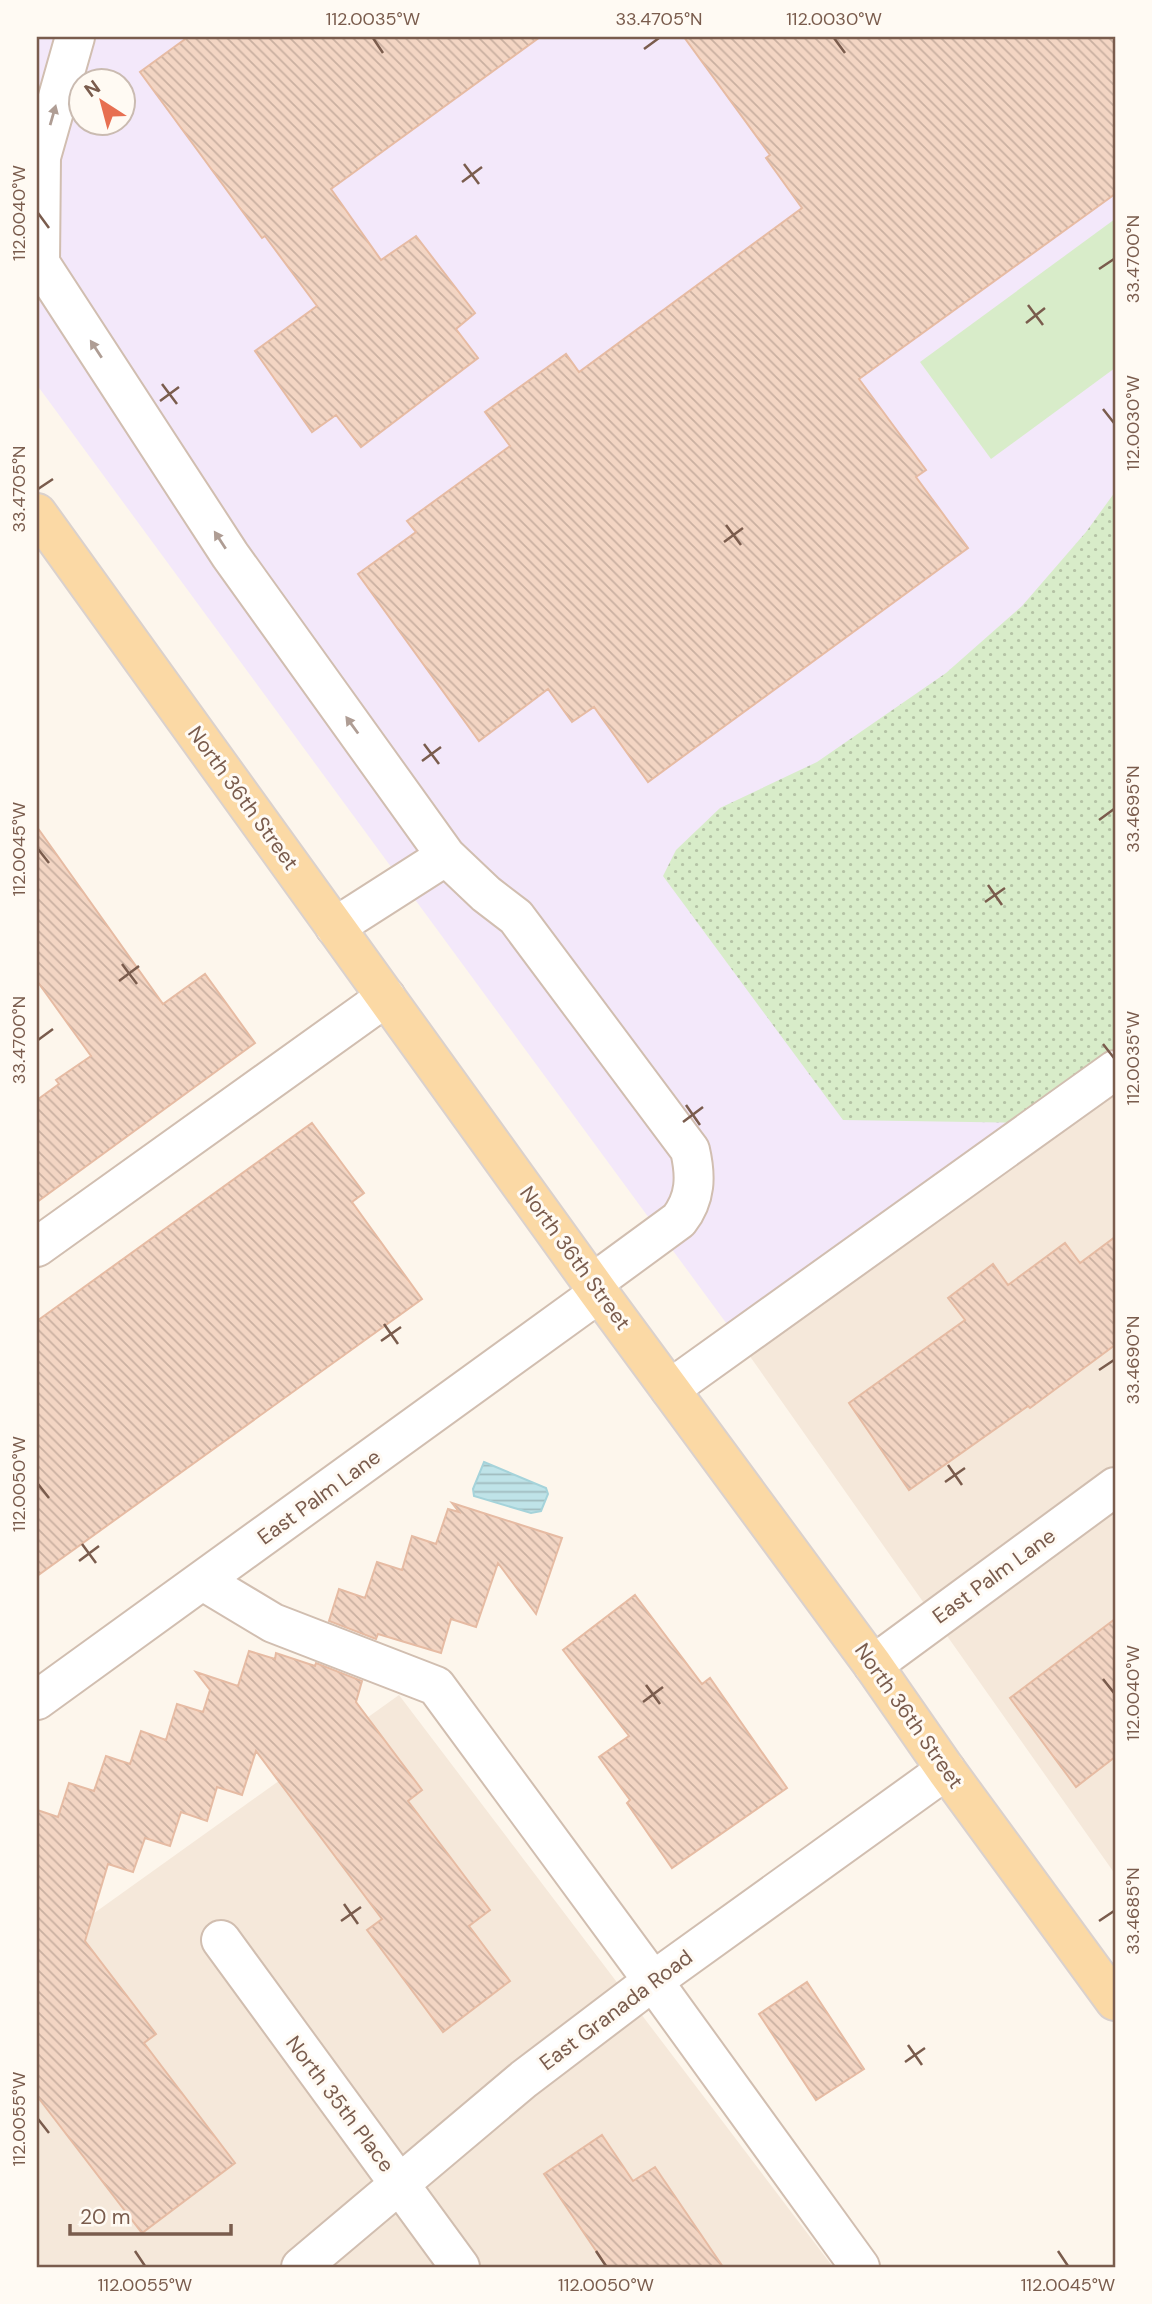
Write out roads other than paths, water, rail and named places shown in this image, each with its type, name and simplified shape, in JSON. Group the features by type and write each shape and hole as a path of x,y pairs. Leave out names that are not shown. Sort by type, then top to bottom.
{"main road":[{"name":"North 36th Street","path":"37,513 1115,2001"}],"street":[{"name":"East Palm Lane","path":"37,1700 203,1581 596,1288 679,1220 695,1187 690,1150 516,918 446,856 230,555 40,263 41,157 75,37"},
{"path":"335,927 446,856"},
{"path":"37,1247 386,997"},
{"path":"670,1389 1115,1070"},
{"name":"East Palm Lane","path":"873,1664 1115,1487"},
{"path":"203,1581 272,1623 436,1686 860,2267"},
{"name":"East Granada Road","path":"301,2267 524,2079 653,1981 946,1770"},
{"name":"North 35th Place","path":"221,1940 460,2267"}],"water":[{"path":"484,1462 546,1488 548,1494 541,1511 531,1513 474,1496 473,1489"}]}
